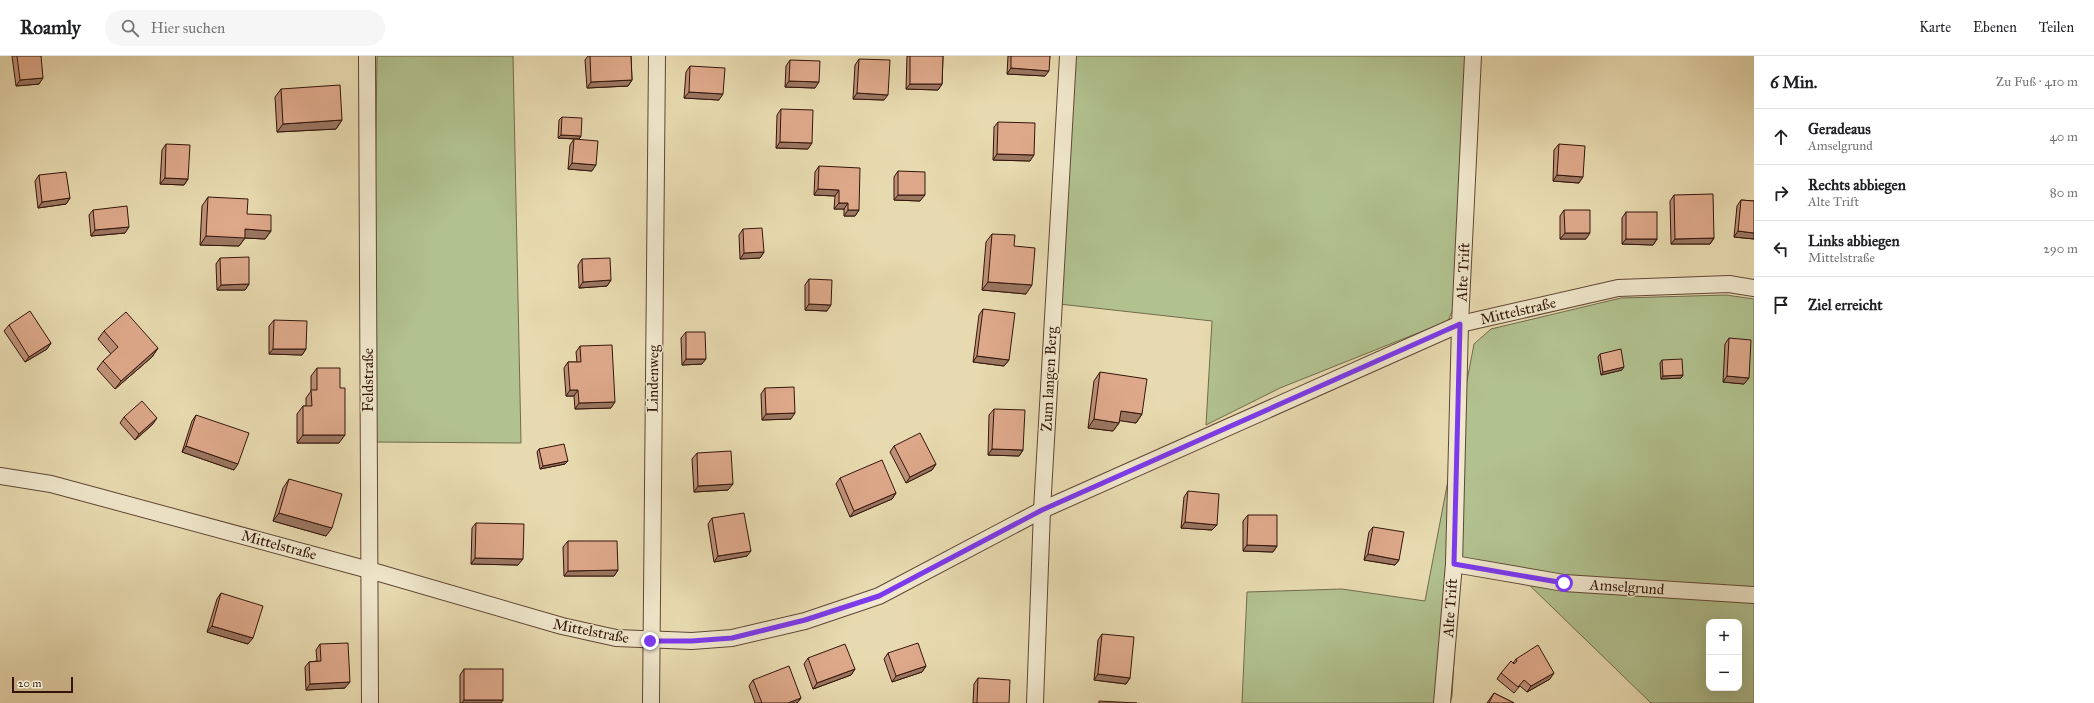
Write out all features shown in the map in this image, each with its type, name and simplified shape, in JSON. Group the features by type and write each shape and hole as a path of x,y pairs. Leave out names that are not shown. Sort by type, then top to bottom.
{"street":[{"name":"Feldstraße","path":"367,56 370,703"},
{"name":"Lindenweg","path":"651,703 650,641 657,56"},
{"name":"Zum langen Berg","path":"1035,703 1042,510 1068,56"},
{"name":"Alte Trift","path":"1442,703 1454,564 1460,324 1473,56"},
{"name":"Mittelstraße","path":"0,476 51,484 369,570 562,626 616,638 650,641 692,641 732,638 805,620 879,596 1042,510 1460,324 1618,288 1729,284 1754,288"},
{"name":"Amselgrund","path":"1454,564 1564,583 1754,595"}],"green space":[{"path":"377,56 513,56 521,443 372,442"},
{"path":"1069,56 1468,56 1455,304 1448,321 1280,388 1206,425 1212,321 1059,304"},
{"path":"1726,295 1754,299 1754,703 1651,703 1520,576 1459,570 1452,696 1450,703 1242,703 1247,592 1342,589 1425,601 1474,344 1491,329 1621,298"}],"building":[{"path":"17,56 41,56 43,78 20,80"},
{"path":"590,56 631,56 632,80 591,82"},
{"path":"910,56 943,56 942,84 910,84"},
{"path":"1011,56 1050,56 1049,71 1011,68"},
{"path":"859,59 890,60 888,95 857,93"},
{"path":"790,60 820,61 819,82 789,81"},
{"path":"690,66 725,68 723,94 689,92"},
{"path":"340,85 342,120 283,124 281,89"},
{"path":"781,109 813,110 812,143 780,142"},
{"path":"562,117 582,118 581,136 561,135"},
{"path":"998,122 1035,123 1034,155 997,154"},
{"path":"574,139 598,141 596,165 572,163"},
{"path":"166,144 190,145 188,179 165,178"},
{"path":"1559,144 1585,146 1583,177 1557,175"},
{"path":"819,166 860,168 859,210 848,210 848,203 839,203 839,190 818,189"},
{"path":"898,171 925,172 925,195 898,195"},
{"path":"66,172 70,198 42,202 39,175"},
{"path":"1713,194 1714,238 1675,239 1674,195"},
{"path":"208,197 248,199 247,214 271,215 271,231 245,229 245,238 206,236"},
{"path":"1741,200 1754,201 1754,233 1738,231"},
{"path":"127,206 129,227 95,230 93,210"},
{"path":"1564,210 1590,210 1590,233 1565,233"},
{"path":"1626,212 1657,212 1657,239 1626,239"},
{"path":"762,228 764,252 744,253 743,229"},
{"path":"992,234 1015,235 1014,246 1035,248 1032,285 988,282"},
{"path":"249,257 249,284 221,285 220,258"},
{"path":"610,258 611,280 583,282 582,259"},
{"path":"809,279 832,280 831,305 809,304"},
{"path":"983,309 1015,313 1009,360 977,356"},
{"path":"30,311 51,343 29,357 9,325"},
{"path":"126,312 158,348 121,381 103,361 118,347 104,331"},
{"path":"274,320 307,321 306,349 273,349"},
{"path":"686,332 705,332 706,359 686,359"},
{"path":"1729,338 1751,340 1749,378 1727,376"},
{"path":"612,345 615,402 579,403 578,390 570,390 568,362 581,362 580,346"},
{"path":"1621,349 1624,367 1603,372 1600,354"},
{"path":"1682,359 1683,375 1663,376 1662,360"},
{"path":"317,368 340,368 340,388 345,388 345,435 303,435 303,406 312,406 311,390 317,390"},
{"path":"1100,372 1147,379 1142,414 1121,411 1119,423 1094,419"},
{"path":"794,387 795,413 766,414 765,388"},
{"path":"142,401 157,418 139,434 124,417"},
{"path":"994,409 1025,410 1023,450 992,449"},
{"path":"196,415 249,433 238,464 186,446"},
{"path":"920,433 936,464 910,477 894,446"},
{"path":"564,444 568,461 543,466 539,449"},
{"path":"731,451 733,484 698,486 697,453"},
{"path":"882,460 896,493 854,511 840,478"},
{"path":"289,479 342,494 332,528 279,513"},
{"path":"1188,491 1219,494 1217,525 1185,522"},
{"path":"744,513 751,551 718,556 712,518"},
{"path":"1248,515 1277,515 1277,546 1247,545"},
{"path":"476,523 524,524 523,559 475,558"},
{"path":"1373,527 1404,532 1399,560 1368,554"},
{"path":"568,541 617,541 618,570 568,571"},
{"path":"221,593 263,606 253,638 212,626"},
{"path":"1102,634 1134,637 1130,678 1098,674"},
{"path":"348,643 350,682 310,684 309,662 321,661 320,644"},
{"path":"918,643 926,666 896,676 888,653"},
{"path":"845,644 855,669 817,683 808,658"},
{"path":"1538,645 1554,673 1531,686 1524,680 1518,687 1501,673 1511,661 1514,664 1517,661 1516,659"},
{"path":"789,666 801,698 788,703 762,703 753,680"},
{"path":"464,669 503,669 503,700 464,700"},
{"path":"978,678 1010,680 1009,703 977,703"},
{"path":"1494,693 1514,703 1489,703"},
{"path":"1099,701 1137,703 1099,703"}],"route":[{"path":"650,641 692,641 732,638 805,620 879,596 1042,510 1460,324 1454,564 1564,583"}]}
